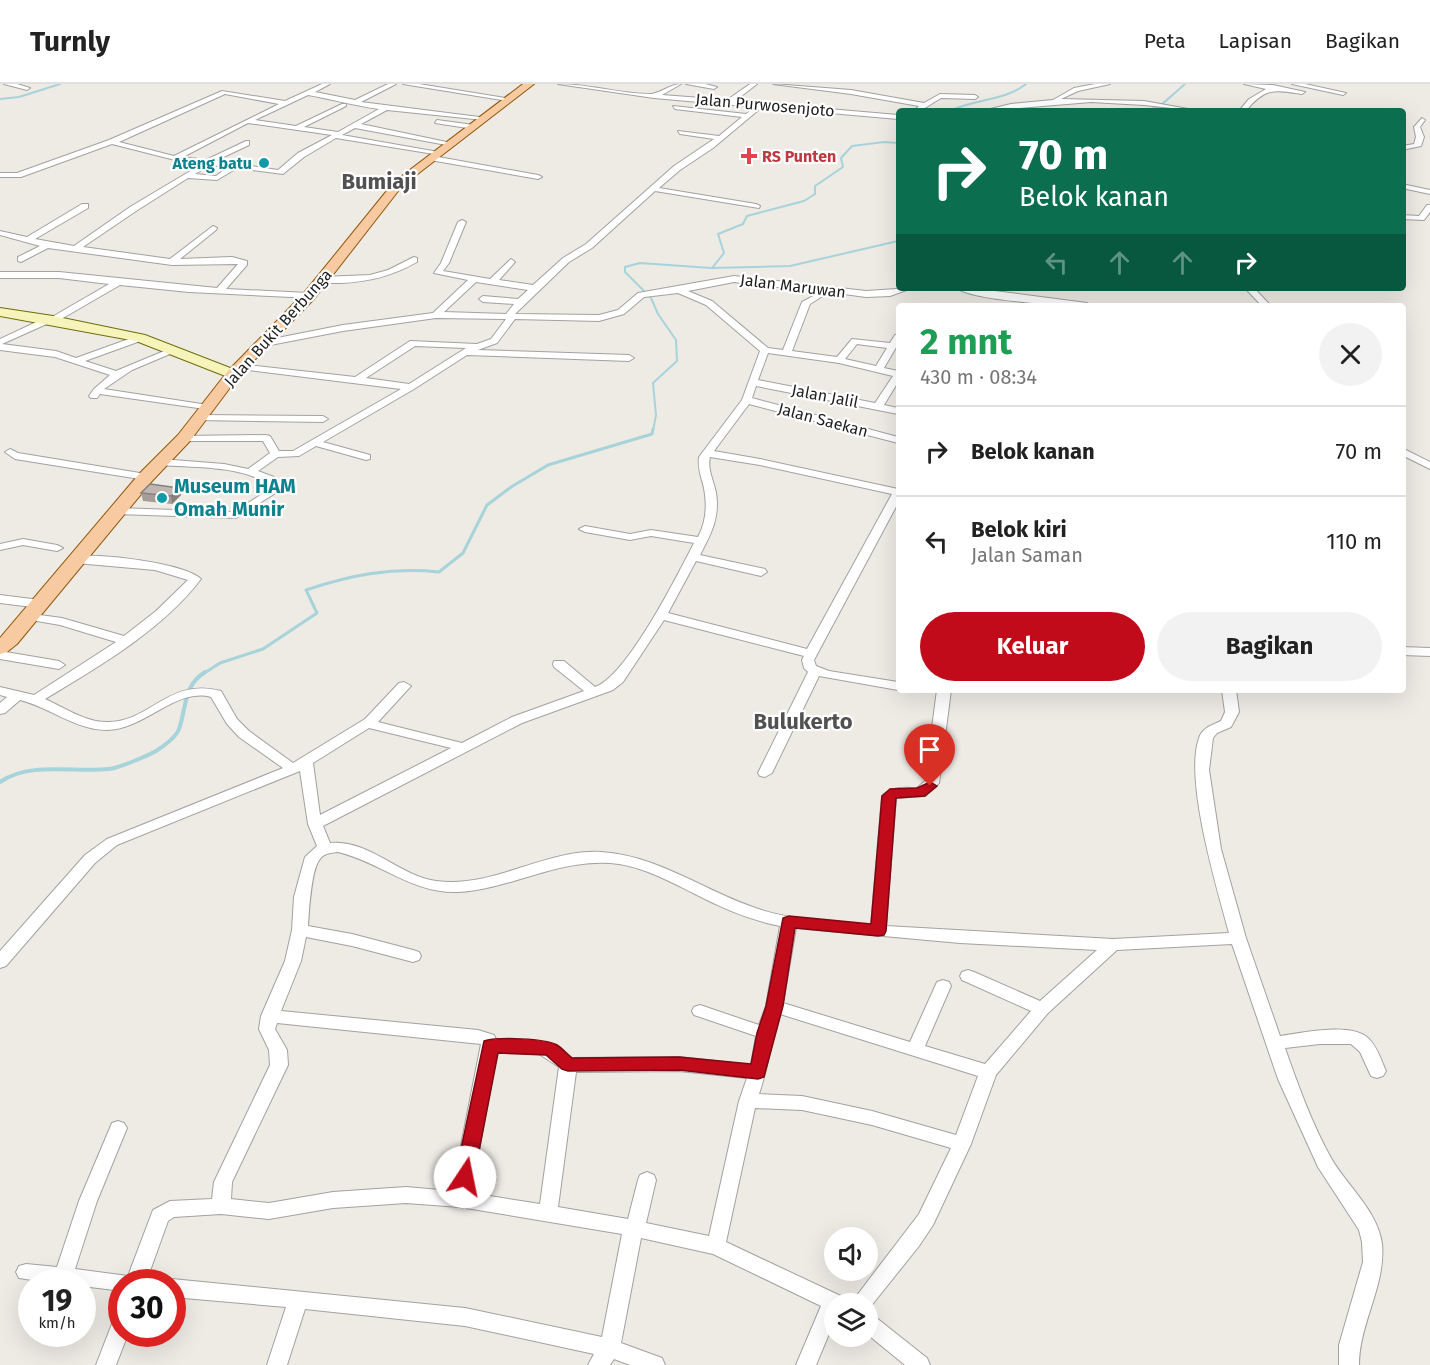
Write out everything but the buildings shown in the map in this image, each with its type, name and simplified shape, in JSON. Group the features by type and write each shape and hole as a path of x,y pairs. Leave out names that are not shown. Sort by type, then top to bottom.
{"main road":[{"name":"Jalan Bukit Berbunga","path":"3,642 40,604 146,477 184,438 237,370 309,296 398,184 526,84"}],"street":[{"path":"7,84 27,87"},
{"path":"0,175 18,175 112,142 241,84"},
{"path":"175,158 327,84"},
{"path":"357,101 393,84"},
{"path":"406,84 508,99"},
{"name":"Jalan Purwosenjoto","path":"561,84 654,96 896,117"},
{"path":"612,91 632,84"},
{"path":"654,96 678,84"},
{"path":"688,84 714,87"},
{"path":"729,102 754,84"},
{"path":"776,84 835,87 924,105"},
{"path":"1054,100 1076,89 1107,84"},
{"path":"1247,84 1302,92"},
{"path":"1244,108 1251,100 1278,84"},
{"path":"1295,84 1343,93"},
{"path":"845,112 854,91"},
{"path":"224,92 287,103"},
{"path":"308,93 357,101 362,105 387,107 479,123"},
{"path":"920,108 941,96 975,97"},
{"path":"1002,108 1054,100 1159,103 1183,108"},
{"path":"1035,102 1042,108"},
{"path":"297,128 344,105"},
{"path":"249,473 276,453 295,454 411,387 463,353 494,341 520,302 534,288 566,260 589,246 626,215 677,168 720,138 761,105"},
{"path":"112,142 175,158 234,168 282,172 301,155 387,107"},
{"path":"675,107 748,116"},
{"path":"1420,146 1417,126 1422,120"},
{"path":"428,121 479,123"},
{"path":"247,122 442,151"},
{"path":"353,125 538,177"},
{"path":"680,132 720,138"},
{"path":"77,248 206,163 246,143"},
{"path":"1406,143 1420,146"},
{"path":"1406,148 1420,146"},
{"path":"188,176 217,178 234,168"},
{"path":"1406,187 1430,192"},
{"path":"654,189 756,206"},
{"path":"30,239 85,206"},
{"path":"1406,217 1421,218 1430,207"},
{"path":"462,222 445,263 438,273 534,288"},
{"path":"172,262 213,228"},
{"path":"0,234 30,239 47,245 135,259 172,262 232,260 244,263 220,290"},
{"path":"21,259 47,245"},
{"path":"322,280 372,279 388,274 414,260"},
{"path":"493,281 511,262"},
{"path":"0,275 59,275 167,288 309,296"},
{"path":"436,315 475,278"},
{"name":"Jalan Maruwan","path":"265,343 343,328 436,315 599,318 621,312 641,295 680,290 724,280 741,279 831,291 880,294 896,291"},
{"path":"0,342 52,319 118,282"},
{"path":"680,290 709,303 765,350 839,360 896,374"},
{"path":"787,352 807,300 831,291"},
{"path":"976,291 1040,303"},
{"path":"1253,291 1264,303"},
{"path":"483,299 520,302"},
{"path":"0,312 52,319 140,338 172,351 237,370 411,387"},
{"path":"78,360 140,338"},
{"path":"879,369 896,340"},
{"path":"839,360 855,342 892,346"},
{"path":"357,380 413,343 479,347"},
{"path":"0,347 37,351 78,360 116,375"},
{"path":"315,824 516,720 608,687 618,679 661,615 711,520 711,495 704,465 706,453 747,400 765,350"},
{"path":"172,351 116,375 102,384 95,394 204,413 323,418"},
{"path":"463,353 629,358"},
{"path":"878,407 896,378"},
{"name":"Jalan Jalil","path":"752,382 896,411"},
{"name":"Jalan Saekan","path":"747,400 896,439"},
{"path":"184,438 266,438 276,453"},
{"path":"315,442 366,457"},
{"path":"10,452 15,456 146,477"},
{"path":"706,453 760,462 896,493"},
{"path":"1406,453 1430,466"},
{"path":"117,511 237,514 280,487 266,478 249,473 161,462"},
{"path":"896,497 835,613 810,654 809,665 815,671 896,686"},
{"path":"585,529 630,537 651,533 701,541"},
{"path":"0,547 23,542 57,548"},
{"path":"693,557 762,572"},
{"path":"35,700 142,627 195,578 133,563 76,559"},
{"path":"0,599 40,604"},
{"path":"661,615 810,654"},
{"path":"29,616 62,622 124,640"},
{"path":"1406,651 1430,652"},
{"path":"0,655 59,665"},
{"path":"559,664 593,692"},
{"path":"765,773 815,671"},
{"path":"369,723 404,686"},
{"path":"0,691 35,700 94,724 115,726 130,722 187,694 206,692 216,694 231,721 244,734 299,766 315,824 325,848"},
{"path":"878,931 889,796 896,792 920,793 932,783 939,693"},
{"path":"1229,693 1232,712 1226,724 1212,730 1206,737 1202,770 1214,849 1238,938 1287,1079 1324,1162 1368,1227 1372,1242 1373,1262 1349,1345 1349,1365"},
{"path":"0,710 16,696"},
{"path":"0,962 90,859 112,842 299,766 365,723 462,747"},
{"path":"221,1206 223,1182 279,1065 278,1050 267,1029 269,1016 293,961 300,930 302,897 312,857 325,848 344,846 413,880 436,886 474,885 568,859 599,857 624,860 694,886 748,912 789,922 878,931 1009,942 1113,945 1238,938"},
{"path":"716,1246 748,1101 758,1072 765,1033 774,1006 789,922"},
{"path":"300,930 352,940 413,956"},
{"path":"871,1293 926,1219 962,1144 988,1072 1042,1009 1113,945"},
{"path":"968,976 1042,1009"},
{"path":"915,1050 944,986"},
{"path":"774,1006 988,1072"},
{"path":"700,1011 765,1033"},
{"path":"269,1016 478,1036 488,1040 490,1046 460,1199"},
{"path":"1276,1043 1340,1036 1357,1038 1365,1046 1377,1071"},
{"path":"490,1046 551,1049 568,1065 679,1064 758,1072"},
{"path":"548,1214 568,1065"},
{"path":"748,1101 802,1103 872,1118 962,1144"},
{"path":"66,1269 88,1201 118,1128"},
{"path":"598,1365 610,1348 634,1228 647,1180"},
{"path":"141,1269 160,1216 170,1209 221,1206 269,1211 374,1196 406,1195 460,1199 634,1228 716,1246 824,1297"},
{"path":"186,1289 465,1317 610,1348 655,1365"},
{"path":"277,1365 298,1299"},
{"path":"806,1365 824,1326"},
{"path":"878,1331 920,1365"},
{"path":"106,1365 113,1347"}],"waterway":[{"path":"0,99 19,97 60,84"},
{"path":"957,108 1009,94 1026,84"},
{"path":"1154,108 1160,106 1185,84"},
{"path":"712,268 724,253 718,234 743,224 747,216 804,201 815,194 815,186 843,167 841,158 852,146 896,143"},
{"path":"712,268 790,266 896,241"},
{"path":"653,431 656,415 653,383 677,361 676,340 658,314 651,298 625,272 625,267 640,263 712,268"},
{"path":"203,674 220,663 263,649 317,613 306,590 339,580 371,574 404,571 439,572 463,553 487,505 511,487 548,465 652,434 653,429"},
{"path":"0,782 12,776 39,770 114,768 156,751 178,732 189,690 205,672"}],"place":[{"name":"RS Punten","path":"749,156"},
{"name":"Ateng batu","path":"264,163"},
{"name":"Museum HAM Omah Munir","path":"162,498"}],"district":[{"name":"Bumiaji","path":"379,181"},
{"name":"Bulukerto","path":"803,721"}],"route":[{"path":"465,1177 490,1046 551,1049 568,1065 679,1064 758,1072 765,1033 774,1006 789,922 878,931 889,796 896,792 916,794 930,786"}]}
